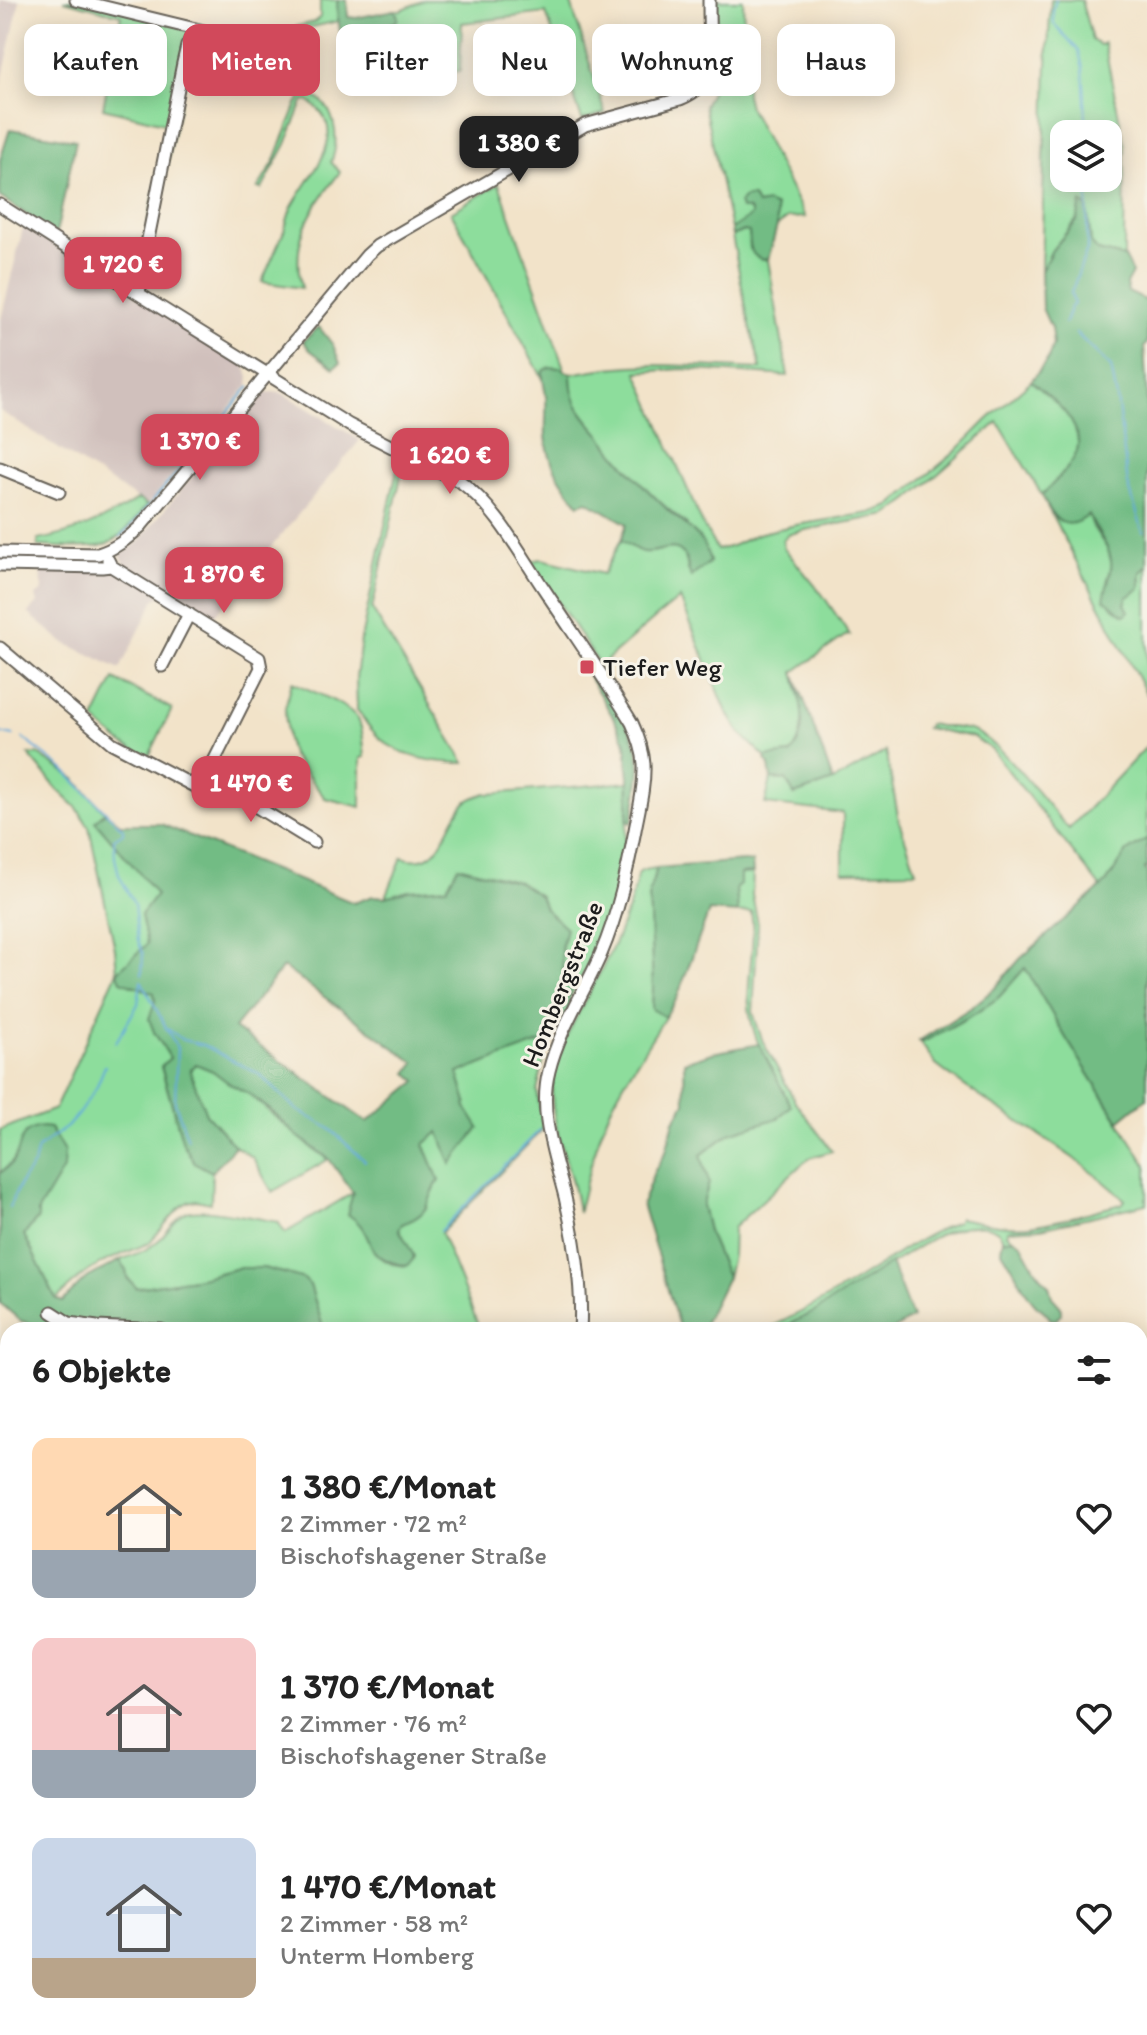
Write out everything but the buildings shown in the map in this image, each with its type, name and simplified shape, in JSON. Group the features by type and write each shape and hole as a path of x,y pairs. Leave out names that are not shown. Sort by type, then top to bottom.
{"street":[{"path":"76,0 183,27"},
{"path":"0,552 88,554 104,552 124,541 140,527 367,255 389,238 585,125 694,93 708,75 711,63 709,0"},
{"path":"139,294 183,63"},
{"name":"Hombergstraße","path":"0,205 349,425 461,482 476,493 632,723 644,763 640,808 618,905 600,956 552,1058 546,1087 547,1115 575,1244 580,1322"},
{"path":"0,468 59,492"},
{"path":"0,648 121,749 194,786 202,785 261,668 259,658 111,566 104,552"},
{"path":"0,565 111,566"},
{"path":"162,666 189,614"},
{"path":"206,776 314,842"},
{"path":"52,1312 67,1322"}],"shaded area":[{"path":"0,0 20,0 0,90"},
{"path":"24,224 245,366 248,385 147,505 0,411 0,323"},
{"path":"282,393 360,440 210,621 167,594 155,599 120,669 63,642 28,613 38,603 36,596 43,591 40,571 114,571 127,568 120,555 136,544 261,394"}],"green space":[{"path":"64,0 90,0 192,24 183,24 183,86 147,260 144,292 133,283 137,277 168,124 103,108 105,96 167,96 167,24 119,24 121,15"},
{"path":"320,0 337,0 339,21 320,25 306,24 320,17"},
{"path":"337,0 347,0 348,17 394,10 398,19 388,24 339,24"},
{"path":"424,0 570,0 592,71 592,96 600,96 605,113 582,120 574,96 576,24 550,24 546,13 462,23 460,71 457,71 457,24 388,24 394,23 397,14 394,10"},
{"path":"717,0 743,0 744,24 717,24"},
{"path":"1051,0 1081,0 1092,40 1100,45 1104,43 1120,120 1050,120 1050,192 1122,192 1122,131 1125,146 1124,257 1098,251 1091,243 1087,207 1052,250 1041,271"},
{"path":"709,96 746,96 805,217 788,218 777,226 776,207 762,204 748,209 751,216 731,229 704,105"},
{"path":"301,97 318,99 330,113 335,133 331,162 340,172 312,212 301,239 299,270 302,288 262,282 291,210 317,167 328,139 328,126 322,113 308,101 303,102 286,144 262,189 258,188 274,162"},
{"path":"10,129 76,140 56,234 0,197 0,160"},
{"path":"499,184 565,371 561,368 543,371 542,377 451,212"},
{"path":"745,197 753,197 757,205 767,203 776,207 777,226 768,260 754,255 749,232 732,236 731,229 751,216 751,212 741,209 739,203"},
{"path":"1081,202 1087,207 1091,243 1098,251 1124,257 1132,273 1126,284 1128,292 1147,301 1147,343 1144,347 1147,565 1141,572 1140,588 1127,598 1125,604 1129,611 1125,615 1104,599 1111,561 1089,515 1073,523 1060,522 1042,495 1071,463 1078,441 1076,430 1064,411 1031,381 1048,359 1053,344 1051,328 1042,308 1041,271 1052,250 1077,221"},
{"path":"749,232 750,249 762,260 768,260 788,376 682,369 637,372 703,525 717,550 757,534 870,513 890,506 954,453 1031,381 1064,411 1076,430 1078,441 1071,463 1042,495 998,422 887,515 805,530 786,537 784,548 822,594 850,635 794,672 801,704 800,736 790,754 765,757 739,732 726,710 680,598 601,667 531,561 542,559 603,574 621,540 644,552 677,549 686,559 688,571 687,524 638,480 578,408 571,374 642,365 761,369 732,236"},
{"path":"319,327 333,345 340,363 334,368 303,341"},
{"path":"550,367 561,368 571,374 574,397 584,416 641,483 700,539 710,562 691,577 682,552 672,548 644,552 632,547 621,540 627,524 587,501 579,504 562,481 553,464 546,436 543,371"},
{"path":"399,460 404,462 372,609 465,763 426,760 401,752 380,738 356,709 361,639"},
{"path":"138,499 147,505 124,532 107,544 84,548 38,546 38,540 90,525"},
{"path":"1047,506 1060,522 1088,514 1108,550 1112,565 1107,582 1111,604 1116,607 1125,604 1141,581 1141,572 1147,565 1147,695"},
{"path":"578,655 582,655 627,723 638,752 640,766 632,823 628,822 626,743"},
{"path":"794,672 833,781 794,795 786,780 771,779 765,757 790,754 800,736 801,704"},
{"path":"114,679 172,709 148,758 123,744 94,720"},
{"path":"292,682 337,703 358,719 365,757 361,758 361,807 325,798 291,754 285,708"},
{"path":"929,724 968,729 984,737 1010,760 1069,829 1147,746 1147,839 1127,852 1101,888 992,750 973,737 926,728"},
{"path":"886,751 899,821 916,871 843,872 843,813 765,804 771,779 786,780 795,795 833,781"},
{"path":"38,754 75,779 105,812 96,821 156,895 141,915 147,943 131,986 154,993 154,1032 171,1058 161,1067 183,1143 194,1162 212,1172 211,1203 188,1202 149,1243 84,1274 56,1299 24,1235 38,1218 37,1211 63,1169 64,1152 50,1129 0,1173 0,1130 55,1109 117,972 89,827 77,808 29,755"},
{"path":"629,782 624,851 613,902 596,949 570,998 562,962 566,928 545,909 540,896 447,887 386,897 402,857 415,860 426,858 434,852 457,813 472,798 486,793"},
{"path":"105,812 120,824 161,824 354,903 373,896 386,897 408,890 447,887 458,866 519,882 540,896 545,909 566,928 561,948 563,973 570,987 569,1012 560,1028 549,1033 548,1040 458,1073 467,1103 465,1106 479,1128 451,1164 439,1132 424,1144 439,1180 423,1212 399,1229 414,1256 407,1266 391,1262 374,1251 363,1229 347,1214 353,1193 329,1159 249,1094 196,1064 190,1071 206,1114 235,1146 212,1172 194,1162 183,1143 161,1066 170,1058 149,1019 155,1001 154,993 121,981 117,972 147,944 141,915 156,895 95,821","holes":["283,967 415,1063 407,1073 417,1081 367,1122 234,1028"]},
{"path":"1147,839 1147,1098 1119,1121 1025,968 998,998 921,1043 919,1041 972,1007 995,988 1020,959 1106,883 1127,852"},
{"path":"752,862 753,873 740,874 740,885 736,888 738,913 709,911 677,998 665,1017 652,1009 649,892 657,868"},
{"path":"657,868 649,892 652,1009 665,1017 610,1110 578,1213 553,1108 554,1074 569,1033 620,930 638,874"},
{"path":"753,873 752,895 758,924 753,1012 763,1042 796,1103 832,1151 812,1157 802,1164 733,1228 732,1256 727,1277 709,1235 702,1205 709,1183 701,1155 730,1133 791,1106 765,1058 751,1020 748,995 753,924 751,912 738,913 735,888 740,874"},
{"path":"1025,967 1147,1166 1147,1204 1041,1228 1008,1230 1007,1234 1013,1238 1003,1240 990,1227 968,1226 948,1231 816,1311 794,1322 781,1322 830,1296 923,1238 957,1222 959,1218 1029,1226 1122,1204 1125,1200 1080,1163 936,1065 921,1043 1000,996"},
{"path":"548,1040 537,1091 543,1129 441,1233 477,1322 322,1322 310,1285 284,1273 263,1268 238,1268 200,1278 136,1288 127,1277 120,1260 154,1244 185,1213 215,1212 278,1222 285,1233 353,1193 356,1219 373,1251 392,1264 407,1266 408,1246 399,1229 427,1208 429,1196 439,1181 424,1144 439,1131 451,1163 467,1103 458,1073"},
{"path":"759,1044 791,1106 778,1118 730,1133 701,1155 709,1183 702,1206 709,1235 727,1277 705,1322 678,1322 642,1204 666,1151 674,1121 685,1103 684,1062"},
{"path":"196,1064 249,1094 314,1150 329,1159 272,1192 253,1158 235,1146 206,1114 189,1071"},
{"path":"50,1128 64,1152 63,1169 38,1211 38,1218 24,1235 56,1299 62,1302 85,1279 120,1260 127,1278 137,1288 200,1278 238,1268 263,1268 304,1279 310,1285 322,1322 21,1321 0,1303 0,1173 15,1158 24,1135 34,1129"},
{"path":"1013,1238 1021,1243 1061,1307 1061,1314 1056,1320 1050,1319 1030,1298 1001,1249 1003,1240"},
{"path":"891,1263 912,1318 906,1322 793,1322"}],"waterway":[{"path":"1056,0 1054,24 1079,51 1086,120"},
{"path":"1065,323 1074,304 1071,293 1087,250 1088,192"},
{"path":"1076,333 1111,367 1128,484 1143,532"},
{"path":"120,537 250,386"},
{"path":"0,558 92,561"},
{"path":"0,733 14,736"},
{"path":"23,738 62,768 123,829 123,833 114,839 115,858 119,875 134,904 138,940 143,954 142,974"},
{"path":"116,1042 138,1004 141,981"},
{"path":"142,982 177,1048 175,1103 188,1139"},
{"path":"165,1027 183,1040 203,1045 259,1074 297,1110 329,1128 365,1161"},
{"path":"9,1207 34,1164 38,1148 67,1127 79,1113 96,1088 105,1066"},
{"path":"440,1231 540,1130"}],"place":[{"name":"Tiefer Weg","path":"587,667"}]}
